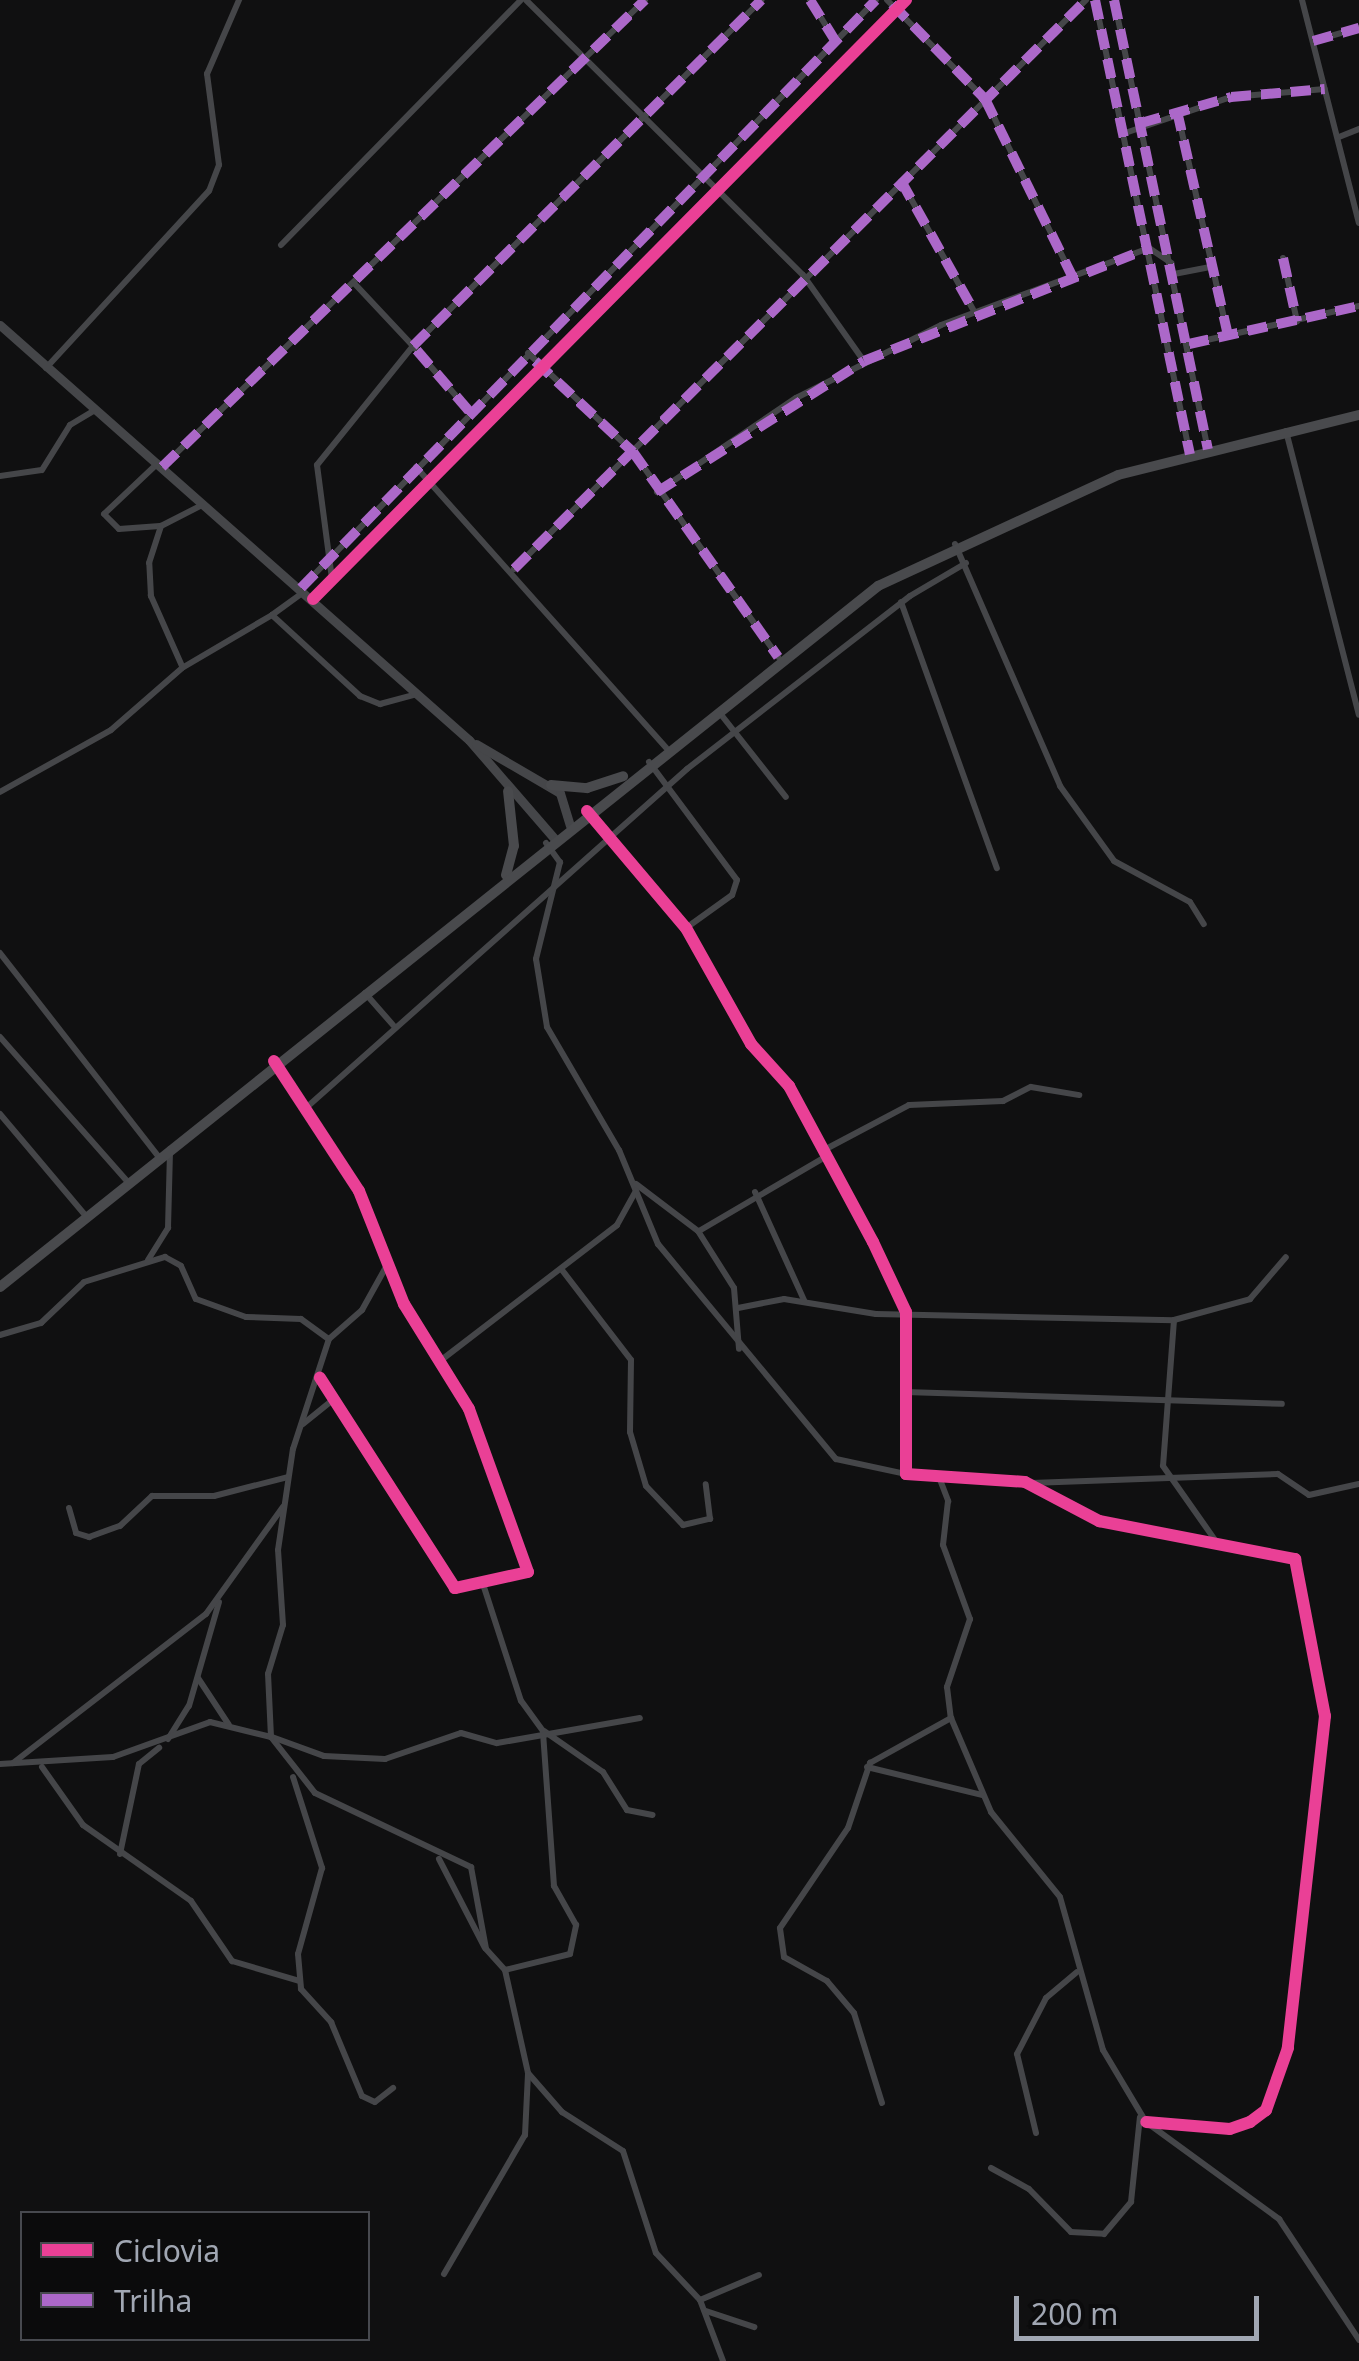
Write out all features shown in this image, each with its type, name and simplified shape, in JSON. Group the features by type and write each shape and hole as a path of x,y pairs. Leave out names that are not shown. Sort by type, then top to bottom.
{"main road":[{"path":"0,1287 778,657 954,544 1190,454 1359,415"},
{"path":"551,786 588,788 644,765"},
{"path":"506,876 514,846 508,791"}],"street":[{"path":"46,368 208,191 219,165 207,74 239,0"},
{"path":"281,244 523,0 589,58 700,179 803,274 864,360"},
{"path":"204,504 161,526 120,529 104,514 356,284 644,0"},
{"path":"332,579 316,465 413,346 762,0"},
{"path":"810,0 836,42"},
{"path":"306,593 329,560 469,411 876,0"},
{"path":"887,0 985,99 1072,276"},
{"path":"0,792 111,730 182,668 332,579 796,106 906,0"},
{"path":"514,570 803,274 1086,0"},
{"path":"1095,0 1128,132 1190,454"},
{"path":"1114,0 1172,262 1208,449"},
{"path":"1302,0 1359,222"},
{"path":"1313,41 1359,28"},
{"path":"1128,132 1140,123 1178,112 1325,89"},
{"path":"782,96 796,106"},
{"path":"1178,112 1228,336"},
{"path":"1338,137 1359,129"},
{"path":"901,182 974,312"},
{"path":"657,492 864,360 974,312 1149,248"},
{"path":"1149,248 1172,262"},
{"path":"1282,258 1297,321"},
{"path":"1174,274 1211,267"},
{"path":"356,284 469,411"},
{"path":"1189,344 1359,306"},
{"path":"0,325 469,740 550,840 560,862 536,958 547,1027 636,1187 669,1261 698,1285 739,1350 836,1458 906,1474 1029,1483 1168,1482 1278,1474 1309,1495 1359,1484"},
{"path":"528,353 633,452 657,492 778,657"},
{"path":"0,476 42,470 70,426 95,410"},
{"path":"1286,432 1359,715"},
{"path":"416,468 514,570 666,748"},
{"path":"161,526 148,583 182,668"},
{"path":"954,544 966,563 1060,786 1114,861 1190,902 1204,924"},
{"path":"307,1107 393,1025 610,842 730,734 902,602 966,563"},
{"path":"902,602 998,868"},
{"path":"272,615 360,696 380,704 417,694"},
{"path":"717,708 730,734 786,797"},
{"path":"469,740 551,786 570,825"},
{"path":"644,765 670,787 736,880 732,894 686,928"},
{"path":"586,811 686,928 825,1153 906,1312 906,1474"},
{"path":"0,954 159,1157"},
{"path":"364,992 393,1025"},
{"path":"0,1037 128,1182"},
{"path":"274,1062 359,1191 388,1264 476,1424 530,1564 522,1577 456,1588 320,1378"},
{"path":"698,1231 754,1192 910,1105 1003,1101 1031,1087 1079,1096"},
{"path":"0,1114 86,1216"},
{"path":"147,1260 166,1238 170,1147"},
{"path":"636,1187 698,1231 738,1308 739,1350"},
{"path":"440,1361 562,1270 616,1224 636,1187"},
{"path":"754,1192 804,1301"},
{"path":"738,1308 804,1301 906,1312 1174,1320 1250,1299 1286,1257"},
{"path":"0,1335 41,1323 84,1282 147,1260 174,1258 209,1305 301,1319 329,1339"},
{"path":"299,1981 322,1868 292,1774 270,1736 284,1506 302,1425 320,1378 329,1339 362,1310 388,1264"},
{"path":"562,1270 632,1360 630,1432 646,1486 682,1525 710,1519 706,1484"},
{"path":"1174,1320 1168,1482 1218,1543"},
{"path":"906,1392 1282,1404"},
{"path":"302,1425 334,1399"},
{"path":"69,1508 76,1533 89,1537 120,1526 152,1496 214,1496 288,1477"},
{"path":"939,1477 944,1545 970,1619 947,1687 951,1718 983,1796 1060,1897 1077,1972 1103,2050 1143,2119 1266,2204 1359,2340"},
{"path":"1029,1483 1099,1521 1295,1558 1326,1716 1316,1862 1288,2048 1266,2110 1230,2129 1143,2119"},
{"path":"13,1763 224,1592 284,1506"},
{"path":"483,1584 521,1701 543,1730 604,1772 627,1810 653,1814"},
{"path":"120,1854 139,1764 166,1742 197,1674 224,1592"},
{"path":"197,1674 230,1726"},
{"path":"0,1764 42,1767 166,1742 210,1722 270,1736 324,1756 385,1759 460,1733 497,1743 543,1730 640,1718"},
{"path":"882,2103 854,2013 827,1982 793,1967 780,1942 796,1894 848,1828 867,1767 951,1718"},
{"path":"505,1970 563,1957 577,1937 554,1886 543,1730"},
{"path":"42,1767 65,1810 120,1854 191,1901 232,1961 299,1981 331,2022 362,2096 375,2102 394,2088"},
{"path":"867,1767 983,1796"},
{"path":"292,1774 437,1858 471,1867 486,1949"},
{"path":"437,1858 486,1949 505,1970 528,2072 524,2135 444,2274"},
{"path":"1036,2134 1017,2054 1046,1998 1077,1972"},
{"path":"528,2072 562,2112 623,2151 656,2253 700,2300 723,2361"},
{"path":"991,2168 1029,2188 1071,2232 1104,2234 1123,2222 1136,2184 1143,2119"},
{"path":"700,2300 759,2275"},
{"path":"705,2310 754,2327"}],"marked path":[{"path":"162,467 645,0"},
{"path":"469,411 413,346 762,0"},
{"path":"810,0 836,42"},
{"path":"301,588 876,0"},
{"path":"514,569 1086,0"},
{"path":"1095,0 1190,454"},
{"path":"1114,0 1208,449"},
{"path":"892,4 985,99 1072,276"},
{"path":"1313,41 1359,28"},
{"path":"1141,123 1231,97 1325,89"},
{"path":"1177,111 1228,336"},
{"path":"901,181 974,311"},
{"path":"657,492 864,361 1149,248"},
{"path":"1283,258 1297,321"},
{"path":"1189,344 1359,306"},
{"path":"535,361 633,452 778,657"}],"cycle path":[{"path":"313,599 906,0"},
{"path":"587,811 686,928 751,1044 789,1086 873,1242 906,1312 906,1474 1025,1482 1099,1521 1295,1559 1325,1716 1288,2048 1266,2110 1250,2122 1230,2129 1146,2122"},
{"path":"274,1061 359,1191 404,1304 469,1409 528,1572 455,1588 320,1378"}]}
